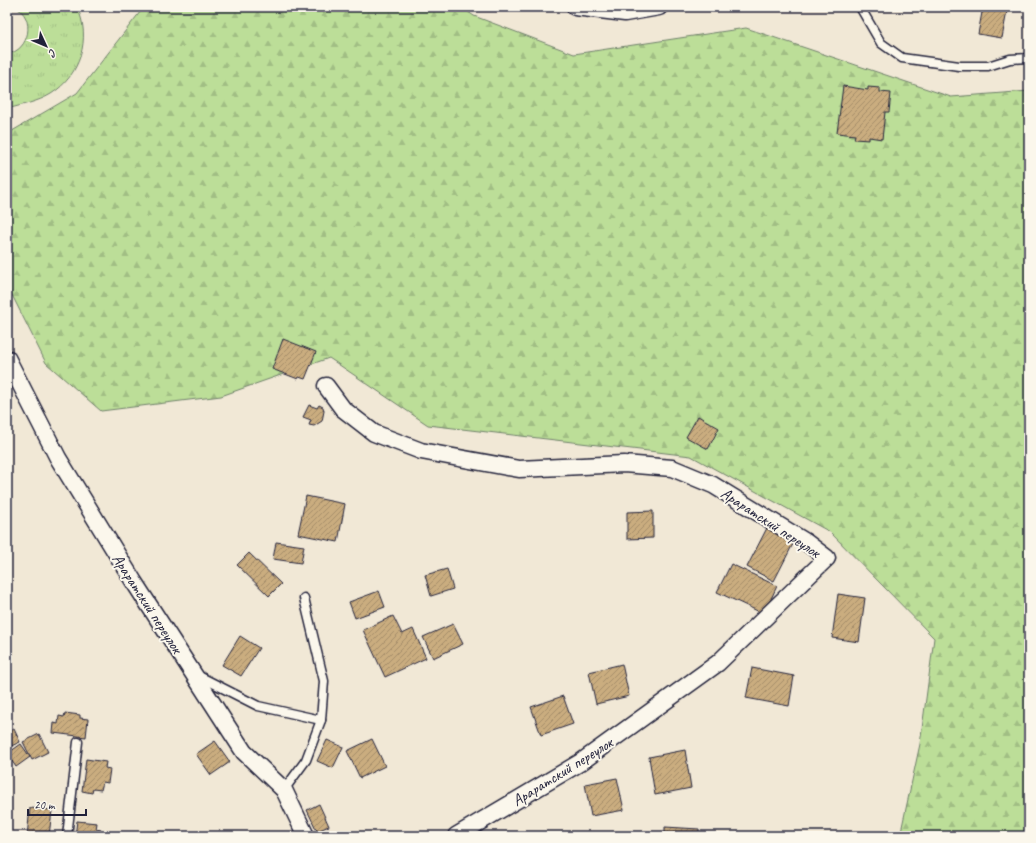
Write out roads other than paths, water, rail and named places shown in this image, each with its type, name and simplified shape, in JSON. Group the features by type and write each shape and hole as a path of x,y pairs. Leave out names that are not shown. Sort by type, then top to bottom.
{"street":[{"path":"575,7 625,13 658,7"},
{"name":"Араратский переулок","path":"7,358 58,458 134,582 244,752 284,790 306,836"},
{"name":"Араратский переулок","path":"326,386 343,409 374,433 421,451 519,470 624,464 672,468 713,485 806,542 827,558 718,663 581,762 456,836"}],"lane":[{"path":"860,7 881,43 902,58 959,66 988,66 1010,59 1029,58"},
{"path":"284,790 306,760 321,720 324,681 304,598"},
{"path":"193,673 258,706 321,720"},
{"path":"67,836 78,742"}]}
